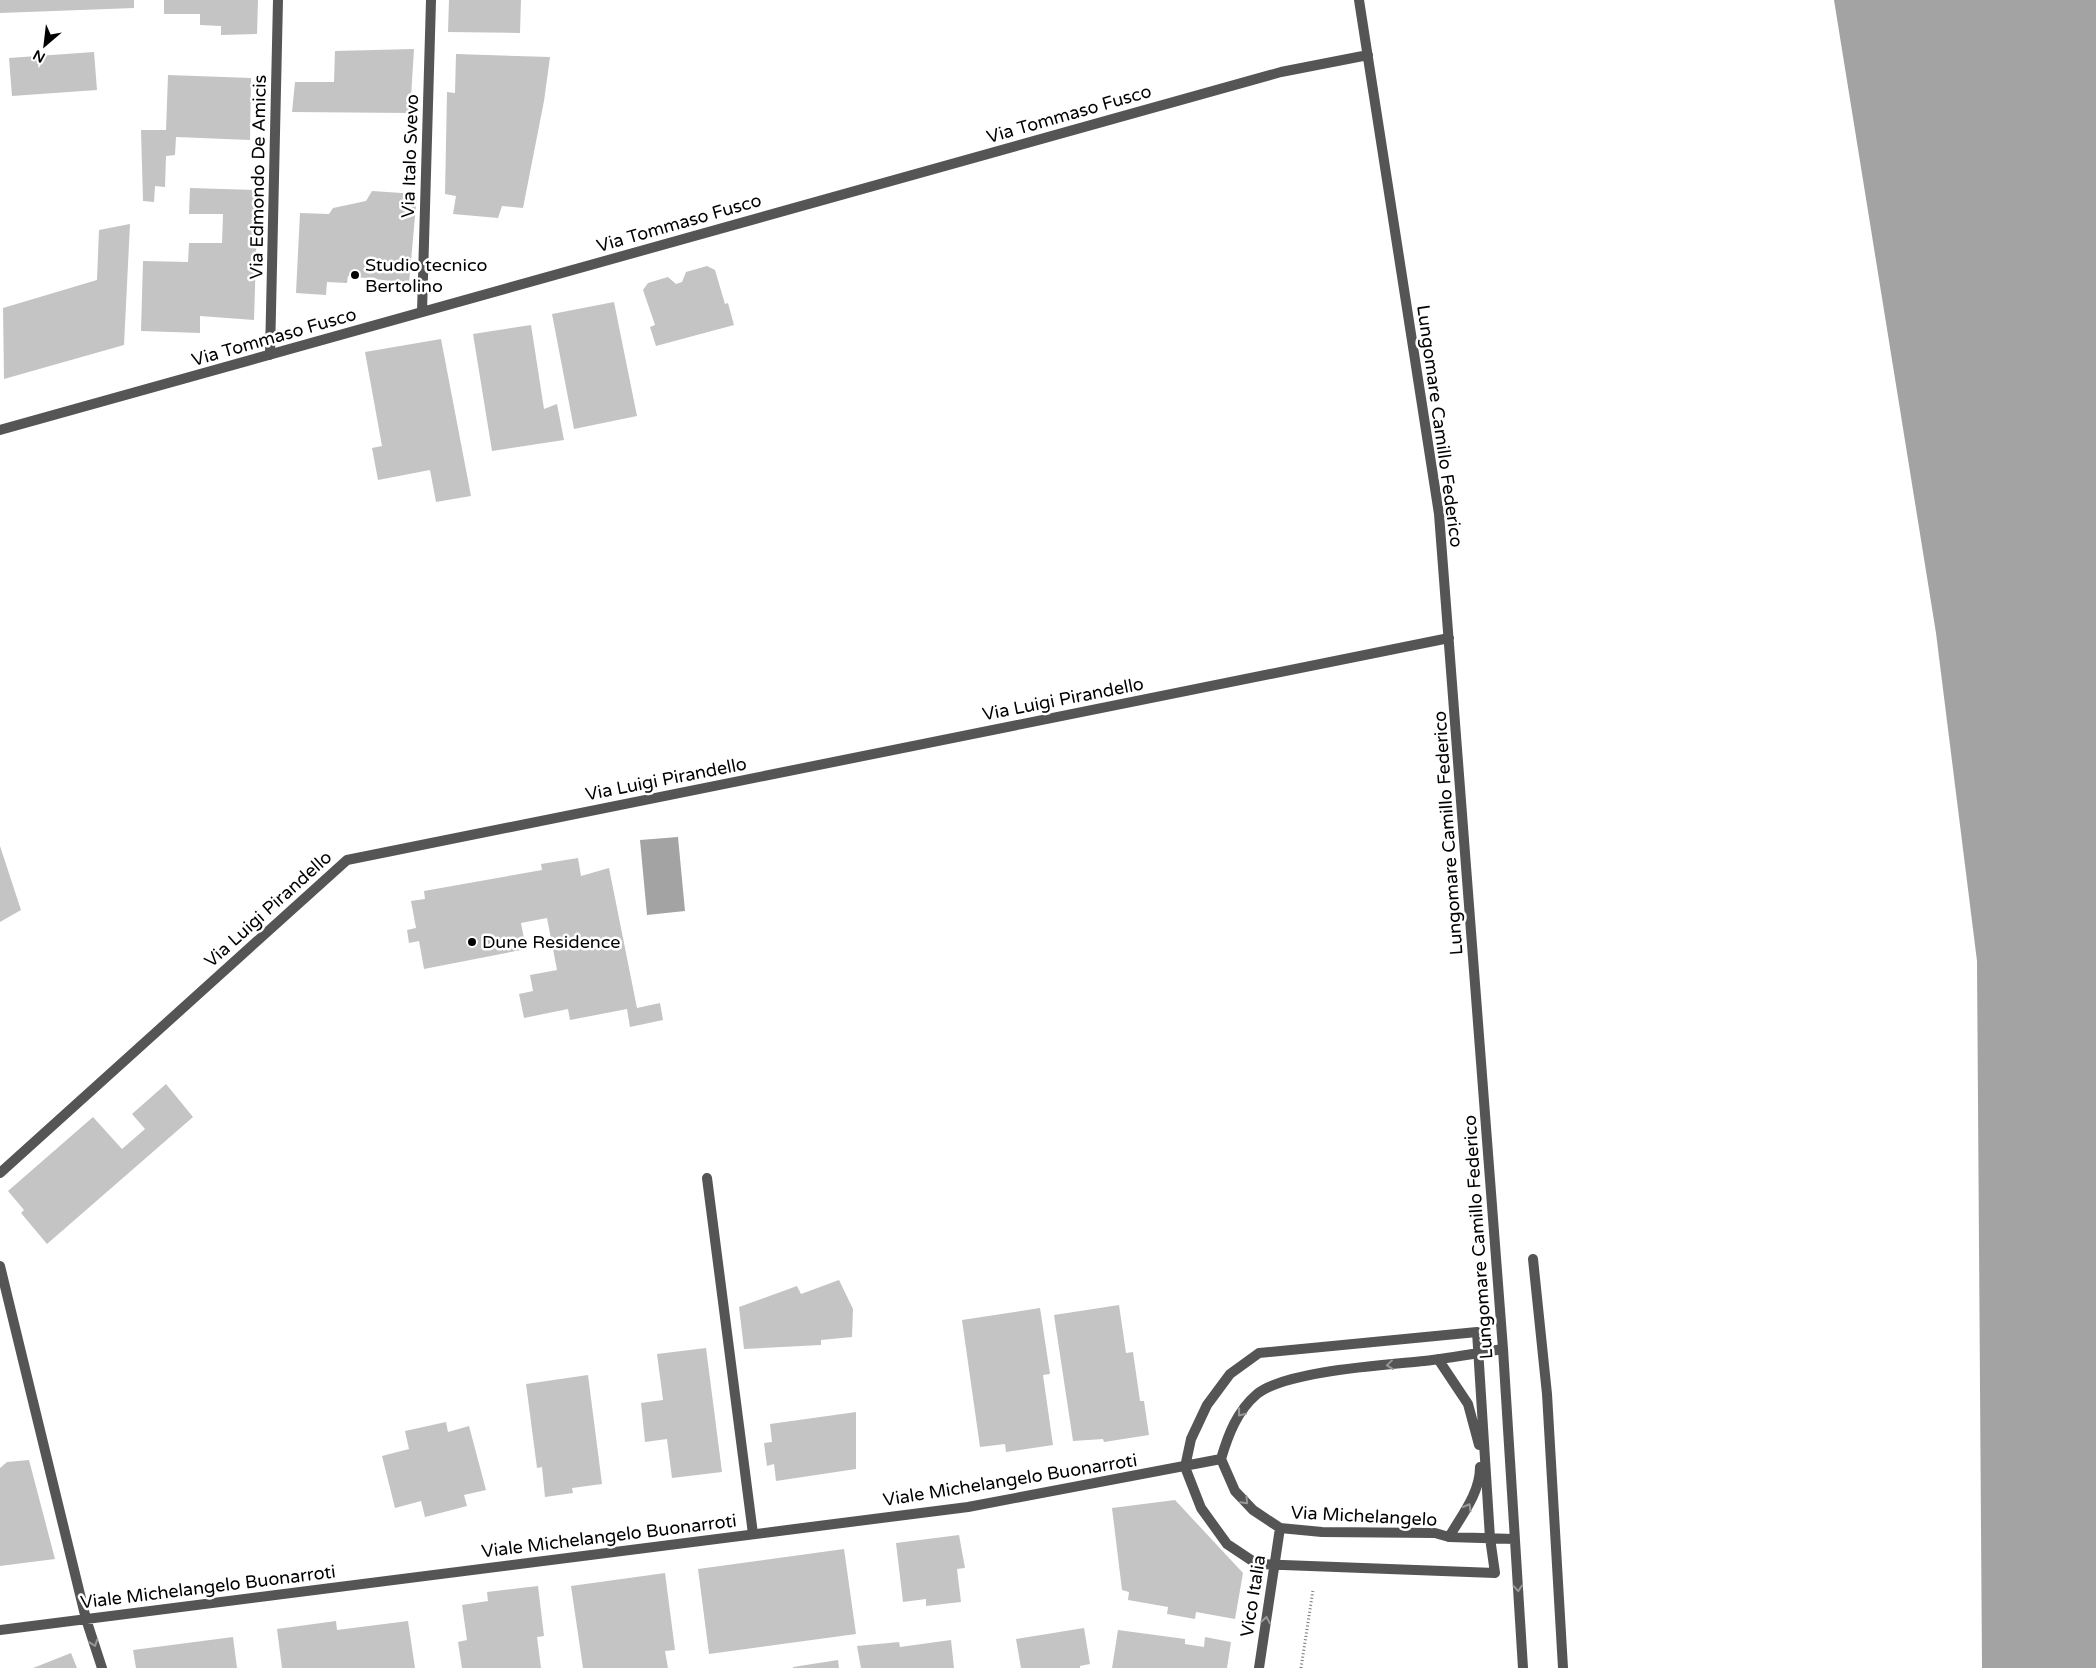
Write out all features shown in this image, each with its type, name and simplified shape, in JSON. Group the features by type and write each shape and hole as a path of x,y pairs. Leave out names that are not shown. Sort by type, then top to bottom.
{"street":[{"name":"Via Edmondo De Amicis","path":"270,355 278,0"},
{"name":"Via Italo Svevo","path":"422,312 431,0"},
{"name":"Lungomare Camillo Federico","path":"1359,0 1439,514 1503,1349 1523,1668"},
{"name":"Via Tommaso Fusco","path":"0,430 1281,72 1368,55"},
{"name":"Via Luigi Pirandello","path":"0,1173 347,860 1449,638"},
{"path":"707,1178 753,1534"},
{"path":"1533,1259 1546,1394 1563,1668"},
{"path":"0,1266 86,1619 102,1668"},
{"path":"1477,1332 1490,1538 1495,1573 1257,1564 1227,1544 1201,1508 1185,1467 1191,1439 1207,1405 1230,1374 1259,1352 1477,1332"},
{"path":"1220,1459 1237,1417 1258,1394 1275,1384 1315,1374 1503,1349"},
{"name":"Via Michelangelo","path":"1438,1359 1468,1404 1479,1443 1480,1478 1471,1501 1449,1537"},
{"name":"Viale Michelangelo Buonarroti","path":"0,1630 968,1507 1220,1459"},
{"name":"Via Michelangelo","path":"1220,1459 1235,1491 1253,1510 1280,1528 1322,1532 1435,1533 1449,1537 1514,1539"},
{"name":"Vico Italia","path":"1258,1668 1280,1528"}],"path":[{"path":"1301,1668 1317,1566"}],"shaded area":[{"path":"1834,0 2096,0 2096,1668 1982,1668 1977,961 1936,633"},
{"path":"678,837 685,911 647,915 640,840"}],"building":[{"path":"0,0 134,0 134,8 0,13"},
{"path":"164,0 258,0 257,34 221,35 221,26 200,25 200,14 164,14"},
{"path":"449,0 521,0 520,33 448,32"},
{"path":"414,49 410,113 292,112 295,82 334,82 335,51"},
{"path":"94,52 97,90 12,96 9,58"},
{"path":"456,54 550,57 544,101 523,208 502,206 498,218 453,214 456,196 445,194 447,92 455,93"},
{"path":"168,75 251,78 250,140 176,137 175,155 166,156 165,187 155,186 154,202 143,201 141,130 166,130"},
{"path":"190,188 258,190 254,320 200,316 200,333 141,331 143,261 188,262 189,243 222,243 223,214 189,214"},
{"path":"372,191 417,194 409,283 348,276 347,283 327,282 326,295 296,293 300,213 329,214 333,208 366,201"},
{"path":"130,224 124,345 4,379 3,308 97,280 99,230"},
{"path":"707,266 715,270 725,304 728,303 734,325 656,346 650,327 655,325 643,290 648,283 668,277 676,284 682,282 686,272"},
{"path":"614,302 637,416 574,429 552,314"},
{"path":"531,325 544,409 557,404 564,440 492,451 473,334"},
{"path":"441,339 471,496 436,502 430,470 378,480 372,448 382,446 365,352"},
{"path":"0,846 21,910 0,922"},
{"name":"Dune Residence","path":"578,858 581,876 609,868 637,1008 660,1003 663,1020 630,1027 627,1009 570,1020 568,1009 524,1018 519,994 533,991 530,975 557,970 547,918 521,923 526,949 424,969 419,941 409,943 407,930 416,928 411,901 425,899 424,891 542,870 541,864"},
{"path":"166,1084 193,1117 47,1244 21,1213 24,1210 8,1191 93,1117 122,1149 145,1129 132,1114"},
{"path":"839,1280 853,1309 852,1337 821,1340 821,1345 744,1349 739,1307 797,1286 801,1294"},
{"path":"1119,1305 1126,1353 1133,1352 1140,1401 1144,1401 1149,1435 1104,1442 1103,1439 1073,1441 1054,1315"},
{"path":"1040,1308 1050,1374 1043,1375 1053,1445 1006,1452 1005,1444 980,1447 962,1320"},
{"path":"706,1348 722,1472 672,1478 667,1439 645,1442 641,1403 663,1400 657,1354"},
{"path":"588,1375 602,1484 572,1488 573,1493 545,1497 542,1467 537,1468 526,1384"},
{"path":"856,1412 856,1469 776,1481 774,1464 767,1466 764,1443 772,1442 770,1424"},
{"path":"446,1422 448,1432 469,1426 486,1490 464,1495 467,1506 425,1517 421,1501 395,1508 382,1456 409,1449 405,1431"},
{"path":"29,1460 55,1559 0,1566 0,1468 7,1462"},
{"path":"1175,1500 1243,1573 1235,1619 1196,1612 1195,1619 1167,1614 1168,1607 1128,1600 1129,1592 1122,1590 1112,1508"},
{"path":"959,1535 965,1568 957,1569 961,1602 926,1606 926,1599 903,1602 896,1543"},
{"path":"844,1549 856,1634 709,1654 698,1569"},
{"path":"665,1573 675,1650 665,1651 668,1668 583,1668 571,1586"},
{"path":"538,1586 544,1636 537,1637 541,1668 462,1668 458,1642 467,1640 462,1605 488,1601 487,1592"},
{"path":"336,1621 337,1630 408,1621 415,1668 282,1668 277,1629"},
{"path":"1084,1628 1090,1664 1080,1666 1080,1668 1021,1668 1016,1639"},
{"path":"1118,1630 1185,1639 1185,1644 1204,1647 1205,1637 1231,1642 1227,1668 1112,1668"},
{"path":"233,1637 237,1668 136,1668 133,1650"},
{"path":"951,1640 954,1668 861,1668 857,1646 899,1642 900,1647"},
{"path":"71,1653 77,1668 33,1668"},
{"path":"838,1660 839,1668 793,1668 793,1667"}],"place":[{"name":"Studio tecnico Bertolino","path":"355,275"},
{"name":"Dune Residence","path":"472,942"}]}
